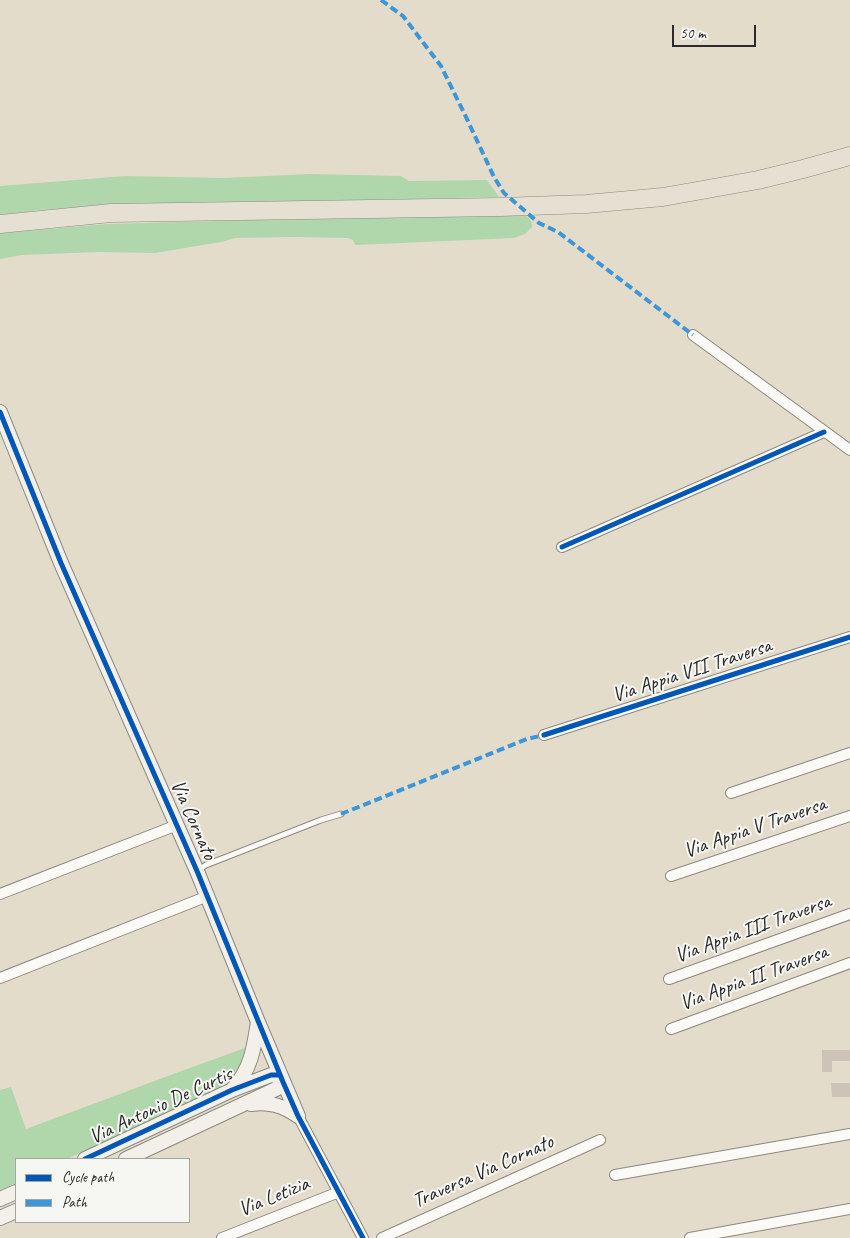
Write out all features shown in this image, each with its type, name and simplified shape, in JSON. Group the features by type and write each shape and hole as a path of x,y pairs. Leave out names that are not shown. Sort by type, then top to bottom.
{"highway":[{"path":"0,224 110,213 586,204 663,197 758,180 846,157"}],"street":[{"path":"693,335 850,450"},
{"name":"Via Cornato","path":"0,412 61,563 197,870 298,1116 363,1238"},
{"path":"562,547 824,432"},
{"name":"Via Appia VII Traversa","path":"544,735 850,637"},
{"path":"730,793 850,753"},
{"name":"Via Appia V Traversa","path":"671,876 850,816"},
{"name":"Via Cornato","path":"0,894 177,825"},
{"path":"0,978 208,896"},
{"name":"Via Appia III Traversa","path":"669,979 850,914"},
{"name":"Via Appia II Traversa","path":"671,1029 850,963"},
{"name":"Via Antonio De Curtis","path":"232,1090 241,1080 248,1066 254,1048 258,1022"},
{"name":"Via Antonio De Curtis","path":"87,1158 232,1090 271,1075 282,1078 276,1088 128,1158"},
{"path":"243,1104 262,1102 288,1109 298,1116"},
{"path":"615,1175 850,1134"},
{"name":"Traversa Via Cornato","path":"382,1238 600,1140"},
{"path":"0,1199 15,1192"},
{"name":"Via Letizia","path":"222,1238 339,1192"},
{"path":"690,1238 850,1209"},
{"path":"0,1218 15,1211"}],"lane":[{"path":"197,870 321,820 341,814"}],"green space":[{"path":"310,174 401,176 409,181 487,180 499,197 139,205 40,210 0,216 0,186 125,176 223,178"},
{"path":"523,215 530,219 532,227 525,234 514,238 355,245 353,240 348,238 236,238 155,253 98,252 22,255 0,259 0,233 107,224"},
{"path":"245,1048 236,1070 220,1088 69,1158 15,1158 15,1183 0,1190 0,1090 11,1087 26,1129"}],"building":[{"path":"822,1050 850,1050 850,1061 832,1061 832,1072 822,1072"},
{"path":"831,1083 850,1083 850,1097 832,1097"}],"marked path":[{"path":"381,0 403,16 441,66 494,177 504,193 539,223 558,232 693,335"},
{"path":"341,814 527,739 544,735"}],"cycle path":[{"path":"0,412 61,563 197,871 283,1082 298,1116 363,1238"},
{"path":"562,547 824,432"},
{"path":"544,735 850,637"},
{"path":"87,1158 232,1090 271,1075 280,1075"}]}
